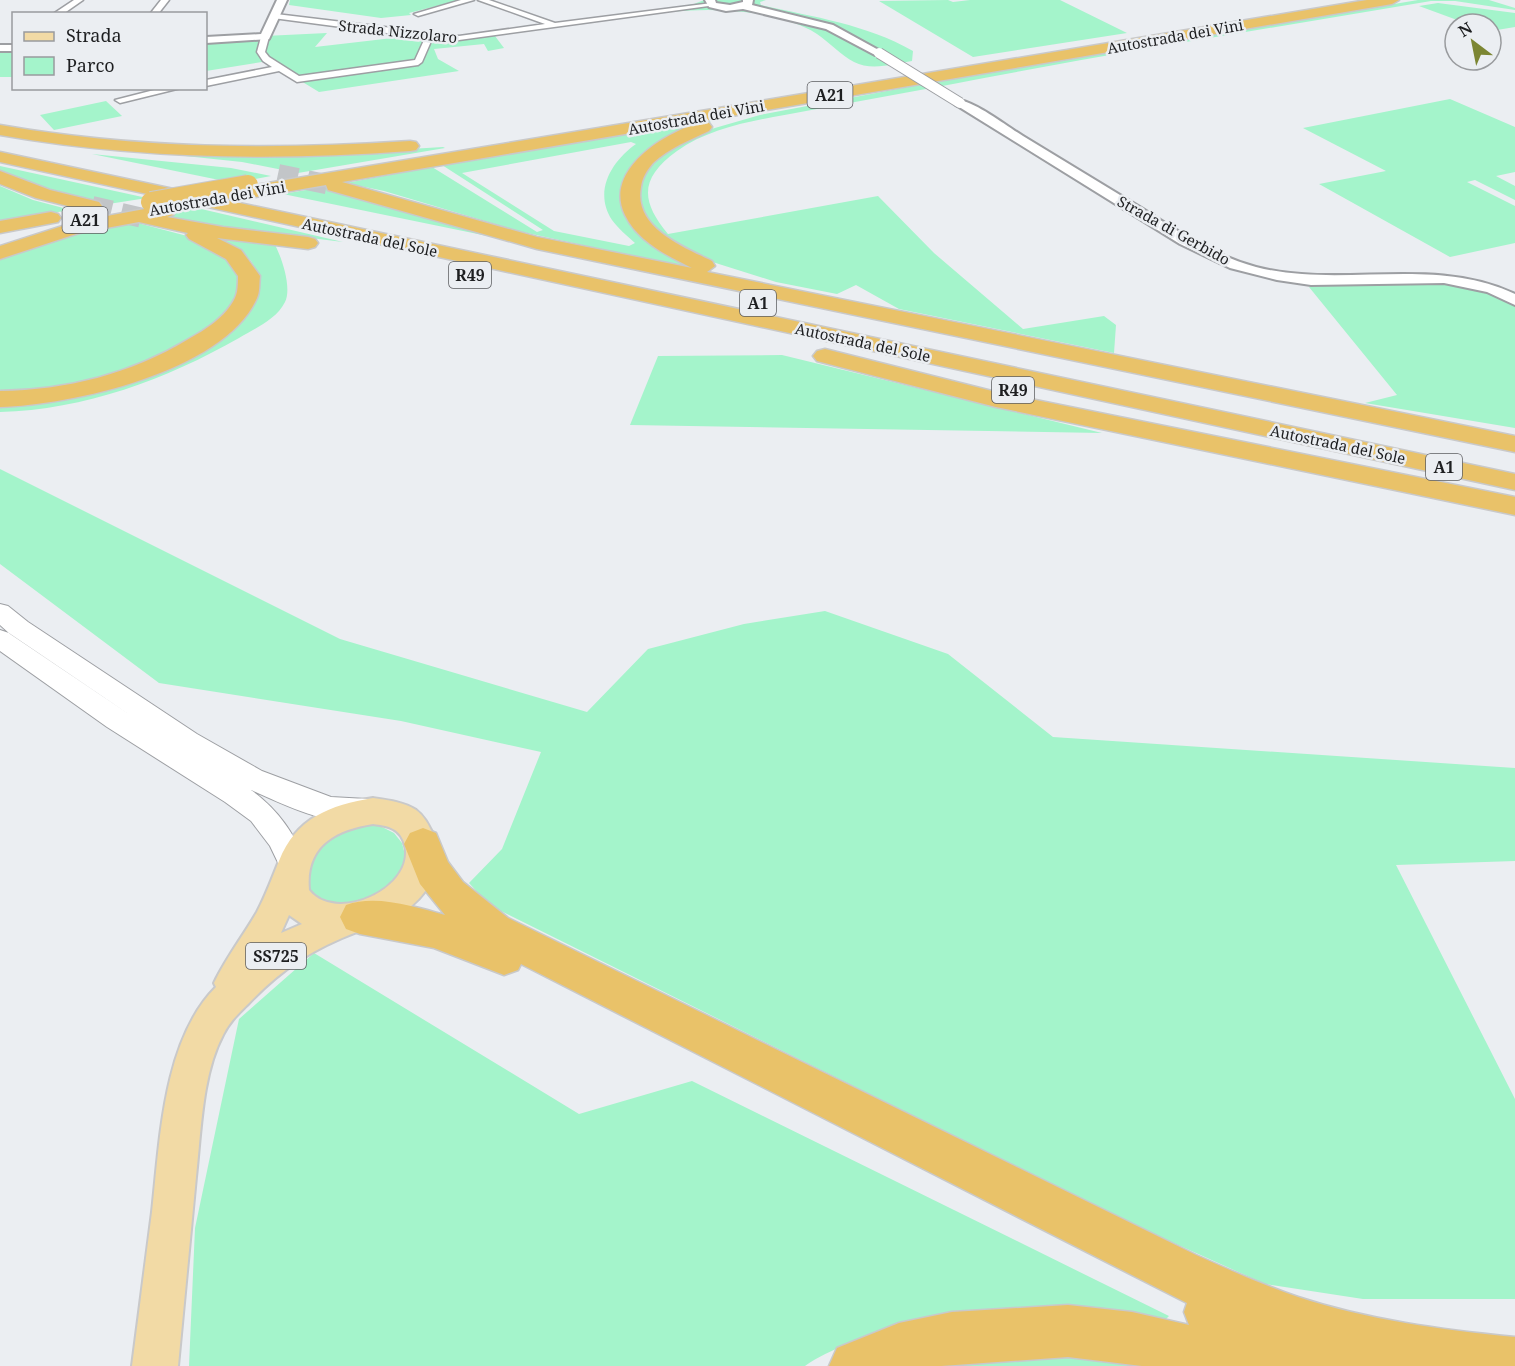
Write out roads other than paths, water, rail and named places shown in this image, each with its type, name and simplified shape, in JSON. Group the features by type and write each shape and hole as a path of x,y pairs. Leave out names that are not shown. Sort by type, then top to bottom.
{"highway":[{"name":"Autostrada dei Vini","path":"0,234 158,211 261,180 712,108 1359,0"},
{"name":"Autostrada dei Vini","path":"261,180 884,85 1392,0"},
{"path":"877,312 716,271 681,255 653,237 635,218 630,208 629,189 631,181 646,160 664,146 693,132 755,112 884,85"},
{"path":"0,131 142,148 214,152 330,152 479,140 712,108"},
{"path":"0,131 261,180"},
{"name":"Autostrada del Sole","path":"0,144 1515,463"},
{"name":"Autostrada del Sole","path":"0,157 1515,482"},
{"path":"0,177 43,194 92,206"},
{"path":"0,253 75,228 158,211 261,180"},
{"path":"335,186 392,200 482,229 537,243 1515,444"},
{"name":"Autostrada dei Vini","path":"0,227 158,211"},
{"path":"0,399 41,397 87,389 147,370 192,350 224,327 240,310 251,285 249,275 238,260 158,211"},
{"name":"R49","path":"158,211 223,233 356,250 1009,389 1372,452"},
{"path":"657,315 996,399 1515,506"},
{"path":"1386,417 1515,438"},
{"path":"423,844 427,862 448,895 494,931 1178,1273 1252,1305 1339,1334 1467,1359 1515,1363"},
{"path":"355,918 390,920 430,928 480,945 1161,1291 1335,1366"},
{"path":"855,1366 899,1348 952,1338 1068,1331 1131,1338 1252,1366"}],"main road":[{"path":"0,612 19,628 168,728 252,780 331,808 396,815 414,826 423,844 422,861 415,879 401,896 382,909 355,918 336,920 312,913 295,898 291,870 280,838 261,813 116,720 0,639"},
{"path":"155,1366 185,1104 199,1047 215,1013 269,922 299,850 323,826 347,815 373,811"},
{"name":"SS725","path":"215,1013 253,974 285,948 355,918"}],"street":[{"path":"60,12 79,0"},
{"path":"156,12 165,0"},
{"path":"282,0 265,37 261,52 297,79 418,62 429,36"},
{"name":"Strada Nizzolaro","path":"418,14 470,0"},
{"name":"Strada Nizzolaro","path":"482,0 556,26"},
{"name":"Strada Nizzolaro","path":"276,16 459,38 556,26 711,2"},
{"name":"Strada di Gerbido","path":"711,2 730,8 745,3 829,27 879,53 1185,240 1238,266 1273,275 1318,281 1434,277 1458,279 1477,282 1515,300"},
{"path":"207,40 265,37"},
{"path":"207,83 280,68"},
{"path":"120,100 168,90"}],"tunnel":[{"path":"278,174 335,186"},
{"path":"92,206 147,219"}]}
